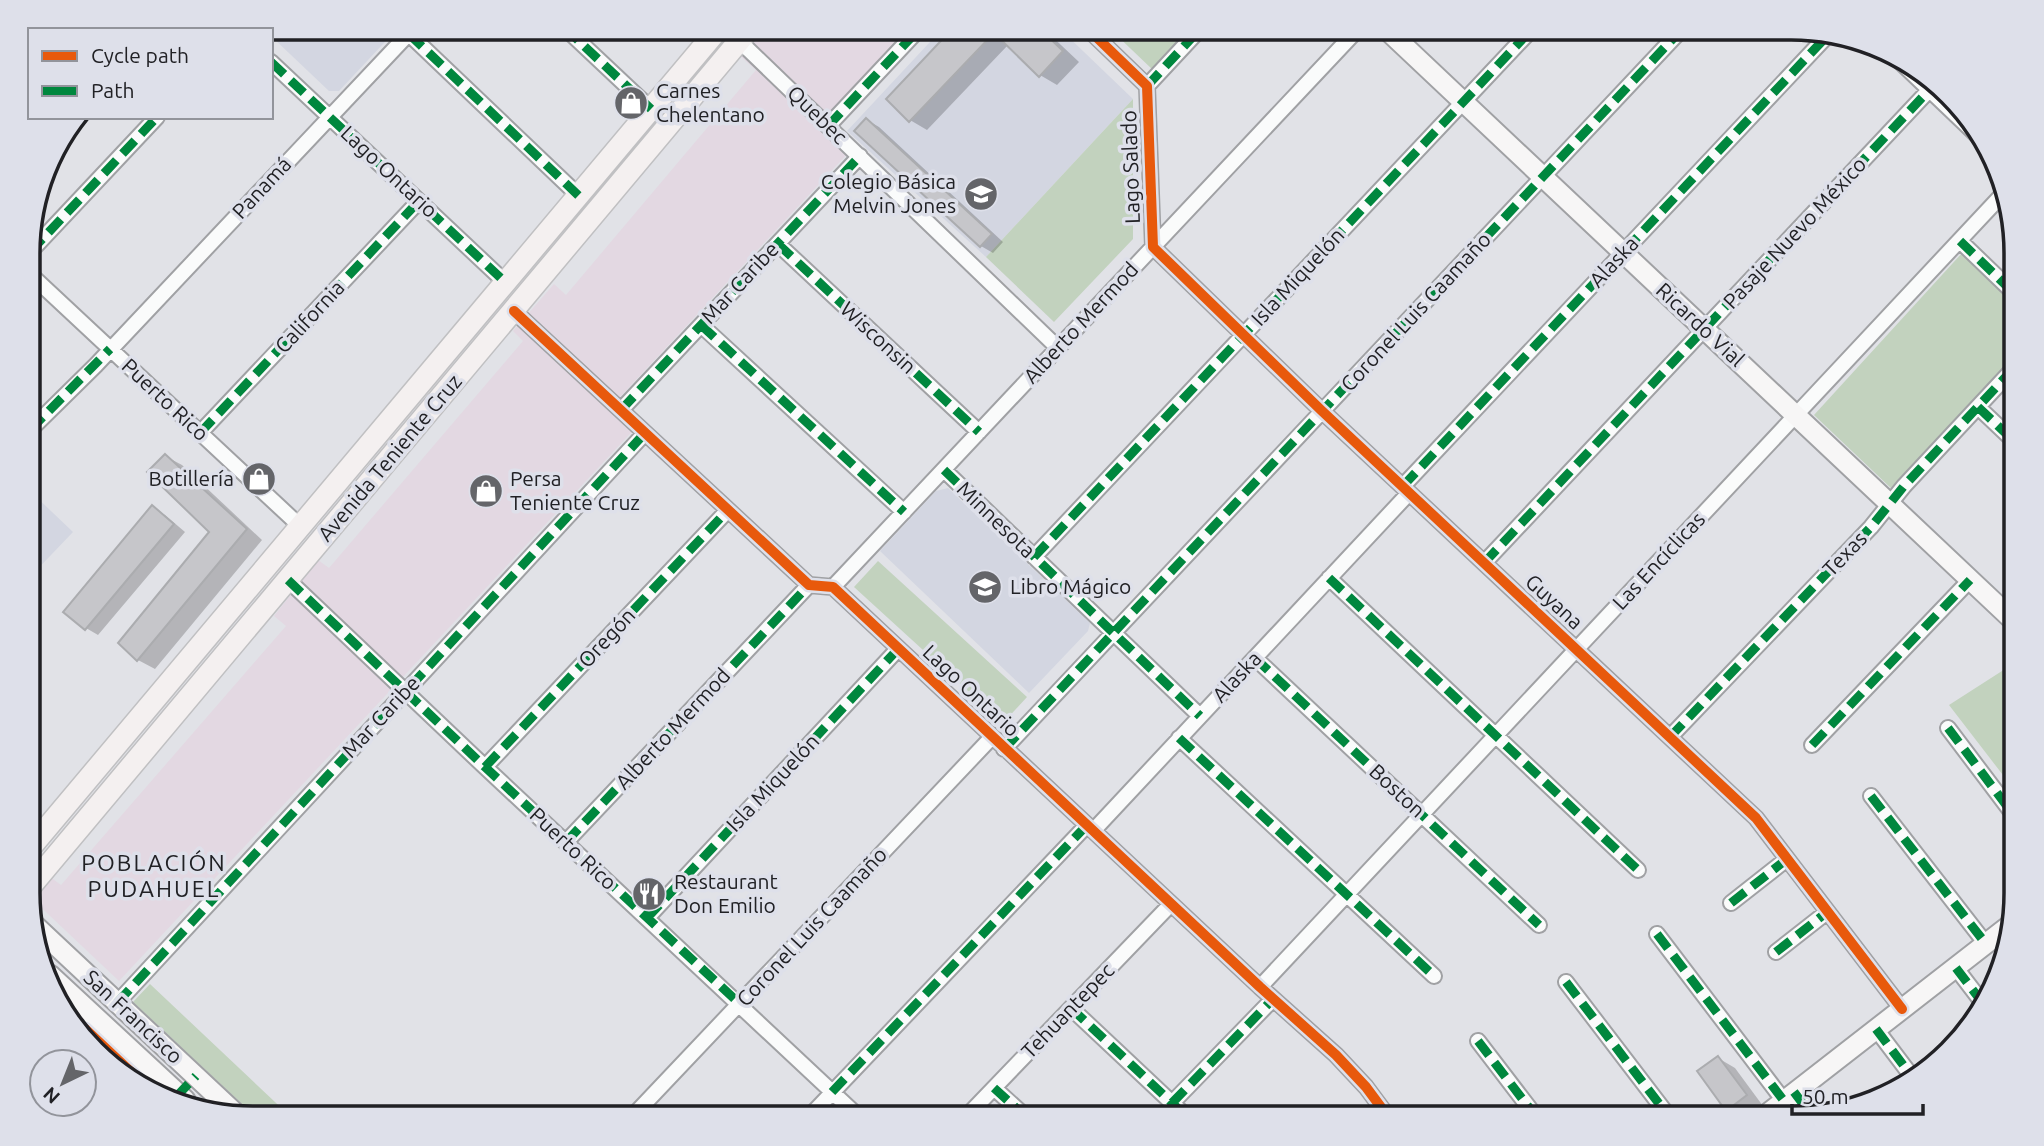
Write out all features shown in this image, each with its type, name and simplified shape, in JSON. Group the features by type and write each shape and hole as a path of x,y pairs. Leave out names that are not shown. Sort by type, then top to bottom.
{"main road":[{"name":"Avenida Teniente Cruz","path":"40,836 708,41"},
{"name":"Avenida Teniente Cruz","path":"40,875 514,311 731,41"}],"street":[{"name":"Lago Salado","path":"1100,40 1147,86 1153,247"},
{"path":"1147,86 1189,40"},
{"name":"Alberto Mermod","path":"833,587 1347,40"},
{"name":"Ricardo Vial","path":"1398,40 2003,612"},
{"name":"Isla Miquelón","path":"1034,557 1521,40"},
{"name":"Coronel Luis Caamaño","path":"1004,749 1672,40"},
{"name":"Panamá","path":"40,420 403,41"},
{"path":"422,41 579,196"},
{"path":"579,41 651,109"},
{"name":"Quebec","path":"746,41 828,126 1058,348"},
{"path":"828,126 908,41"},
{"name":"Alaska","path":"819,1106 1180,738 1329,578 1623,253 1821,43"},
{"name":"Lago Ontario","path":"273,64 506,283"},
{"name":"Pasaje Nuevo México","path":"1484,563 1928,91"},
{"path":"41,240 155,119"},
{"name":"Mar Caribe","path":"621,410 860,156"},
{"name":"California","path":"200,433 419,201"},
{"name":"Las Encíclicas","path":"1260,987 1997,201"},
{"path":"1960,241 2003,282"},
{"name":"Wisconsin","path":"778,244 979,432"},
{"name":"Guyana","path":"1153,247 1322,411 1756,818 1902,1009"},
{"name":"Puerto Rico","path":"40,286 301,527"},
{"path":"514,311 809,585 833,587"},
{"path":"701,325 904,512"},
{"name":"Texas","path":"1670,737 1871,527 2003,380"},
{"path":"1978,407 2003,431"},
{"name":"Mar Caribe","path":"117,1003 645,433"},
{"name":"Minnesota","path":"944,470 1200,716"},
{"name":"Oregón","path":"485,767 728,510"},
{"path":"1329,578 1638,870"},
{"name":"Puerto Rico","path":"288,580 847,1106"},
{"path":"1812,745 1970,580"},
{"name":"Alberto Mermod","path":"566,842 809,585"},
{"name":"Lago Ontario","path":"833,587 1344,1063 1380,1105"},
{"name":"Isla Miquelón","path":"647,918 898,649"},
{"name":"Boston","path":"1255,658 1539,925"},
{"path":"1948,728 2003,802"},
{"name":"Coronel Luis Caamaño","path":"643,1106 992,737"},
{"path":"1180,738 1434,976"},
{"path":"1871,796 1986,944"},
{"path":"1731,903 1787,859"},
{"name":"Tehuantepec","path":"977,1106 1171,904"},
{"path":"1776,952 1827,912"},
{"path":"1779,1105 2000,933"},
{"name":"San Francisco","path":"44,934 226,1104"},
{"path":"1657,934 1789,1097 1799,1105"},
{"path":"1955,968 1977,996"},
{"path":"1566,982 1660,1105"},
{"name":"San Francisco","path":"62,986 173,1090"},
{"path":"1172,1103 1273,999"},
{"path":"1071,1008 1175,1105"},
{"path":"88,1026 96,1018"},
{"path":"1876,1029 1907,1070"},
{"path":"1478,1041 1527,1105"},
{"path":"183,1093 196,1076"},
{"path":"994,1088 1013,1106"}],"shaded area":[{"name":"Colegio Básica Melvin Jones","path":"1072,40 1133,99 986,257 847,131 931,41"},
{"path":"276,41 386,41 339,91 329,91"},
{"name":"Persa Teniente Cruz","path":"753,41 899,41 822,123 850,151 618,399 641,422 119,981 41,907 40,886 49,876 61,885 286,626 274,616 318,560 329,568 523,341 513,331 554,284 566,295 756,70 740,56"},
{"name":"Libro Mágico","path":"948,488 1090,623 1088,631 1029,693 880,551 936,491"},
{"path":"40,501 73,532 40,567"}],"green space":[{"path":"1122,40 1183,40 1154,71"},
{"path":"1133,99 1133,239 1054,322 986,257"},
{"path":"1963,252 2003,292 2003,371 1893,490 1814,415"},
{"path":"878,561 1027,697 1003,723 854,587"},
{"path":"2003,670 2003,775 1949,705"},
{"path":"150,984 279,1106 243,1105 133,1002"},
{"path":"95,1029 146,1076 124,1062 93,1032"}],"building":[{"path":"1052,40 1063,51 1039,77 1002,41"},
{"path":"941,41 987,41 909,122 886,99"},
{"path":"866,118 992,234 980,247 854,131"},
{"path":"165,454 247,529 137,661 118,643 209,532 147,472"},
{"path":"152,505 174,524 85,630 63,612"},
{"path":"1718,1056 1747,1095 1734,1105 1722,1105 1697,1071"}],"marked path":[{"path":"1147,86 1189,40"},
{"path":"1034,557 1522,40"},
{"path":"1004,749 1672,40"},
{"path":"416,41 579,196"},
{"path":"579,41 651,109"},
{"path":"828,126 908,41"},
{"path":"1403,486 1821,43"},
{"path":"273,64 506,283"},
{"path":"1484,563 1928,91"},
{"path":"41,240 155,119"},
{"path":"621,410 860,156"},
{"path":"200,433 419,201"},
{"path":"1960,241 2003,282"},
{"path":"778,244 979,432"},
{"path":"701,325 904,512"},
{"path":"40,420 110,349"},
{"path":"1670,737 1871,527 1904,486 2003,380"},
{"path":"1978,407 2003,431"},
{"path":"117,1003 645,433"},
{"path":"944,470 1200,716"},
{"path":"485,767 728,510"},
{"path":"1329,578 1638,870"},
{"path":"288,580 740,1004"},
{"path":"1812,745 1970,580"},
{"path":"566,842 809,585"},
{"path":"647,918 898,649"},
{"path":"1255,658 1539,925"},
{"path":"1948,728 2003,801"},
{"path":"1179,738 1434,976"},
{"path":"1871,796 1986,944"},
{"path":"832,1092 1087,825"},
{"path":"1731,903 1787,859"},
{"path":"1776,952 1827,912"},
{"path":"1657,934 1784,1101"},
{"path":"1956,968 1977,995"},
{"path":"1566,982 1660,1105"},
{"path":"1172,1103 1273,999"},
{"path":"1071,1008 1175,1105"},
{"path":"1876,1029 1907,1070"},
{"path":"1478,1041 1527,1105"},
{"path":"180,1093 196,1076"},
{"path":"994,1088 1013,1106"},
{"path":"1794,1092 1804,1105"}],"cycle path":[{"path":"1100,40 1147,86 1153,247 1322,411 1756,818 1902,1009"},
{"path":"514,311 809,585 833,587 1336,1055 1380,1105"}],"place":[{"name":"Carnes Chelentano","path":"631,103"},
{"name":"Colegio Básica Melvin Jones","path":"981,194"},
{"name":"Botillería","path":"259,479"},
{"name":"Persa Teniente Cruz","path":"486,491"},
{"name":"Libro Mágico","path":"985,587"},
{"name":"Restaurant Don Emilio","path":"649,894"}],"district":[{"name":"POBLACIÓN PUDAHUEL","path":"154,876"}]}
